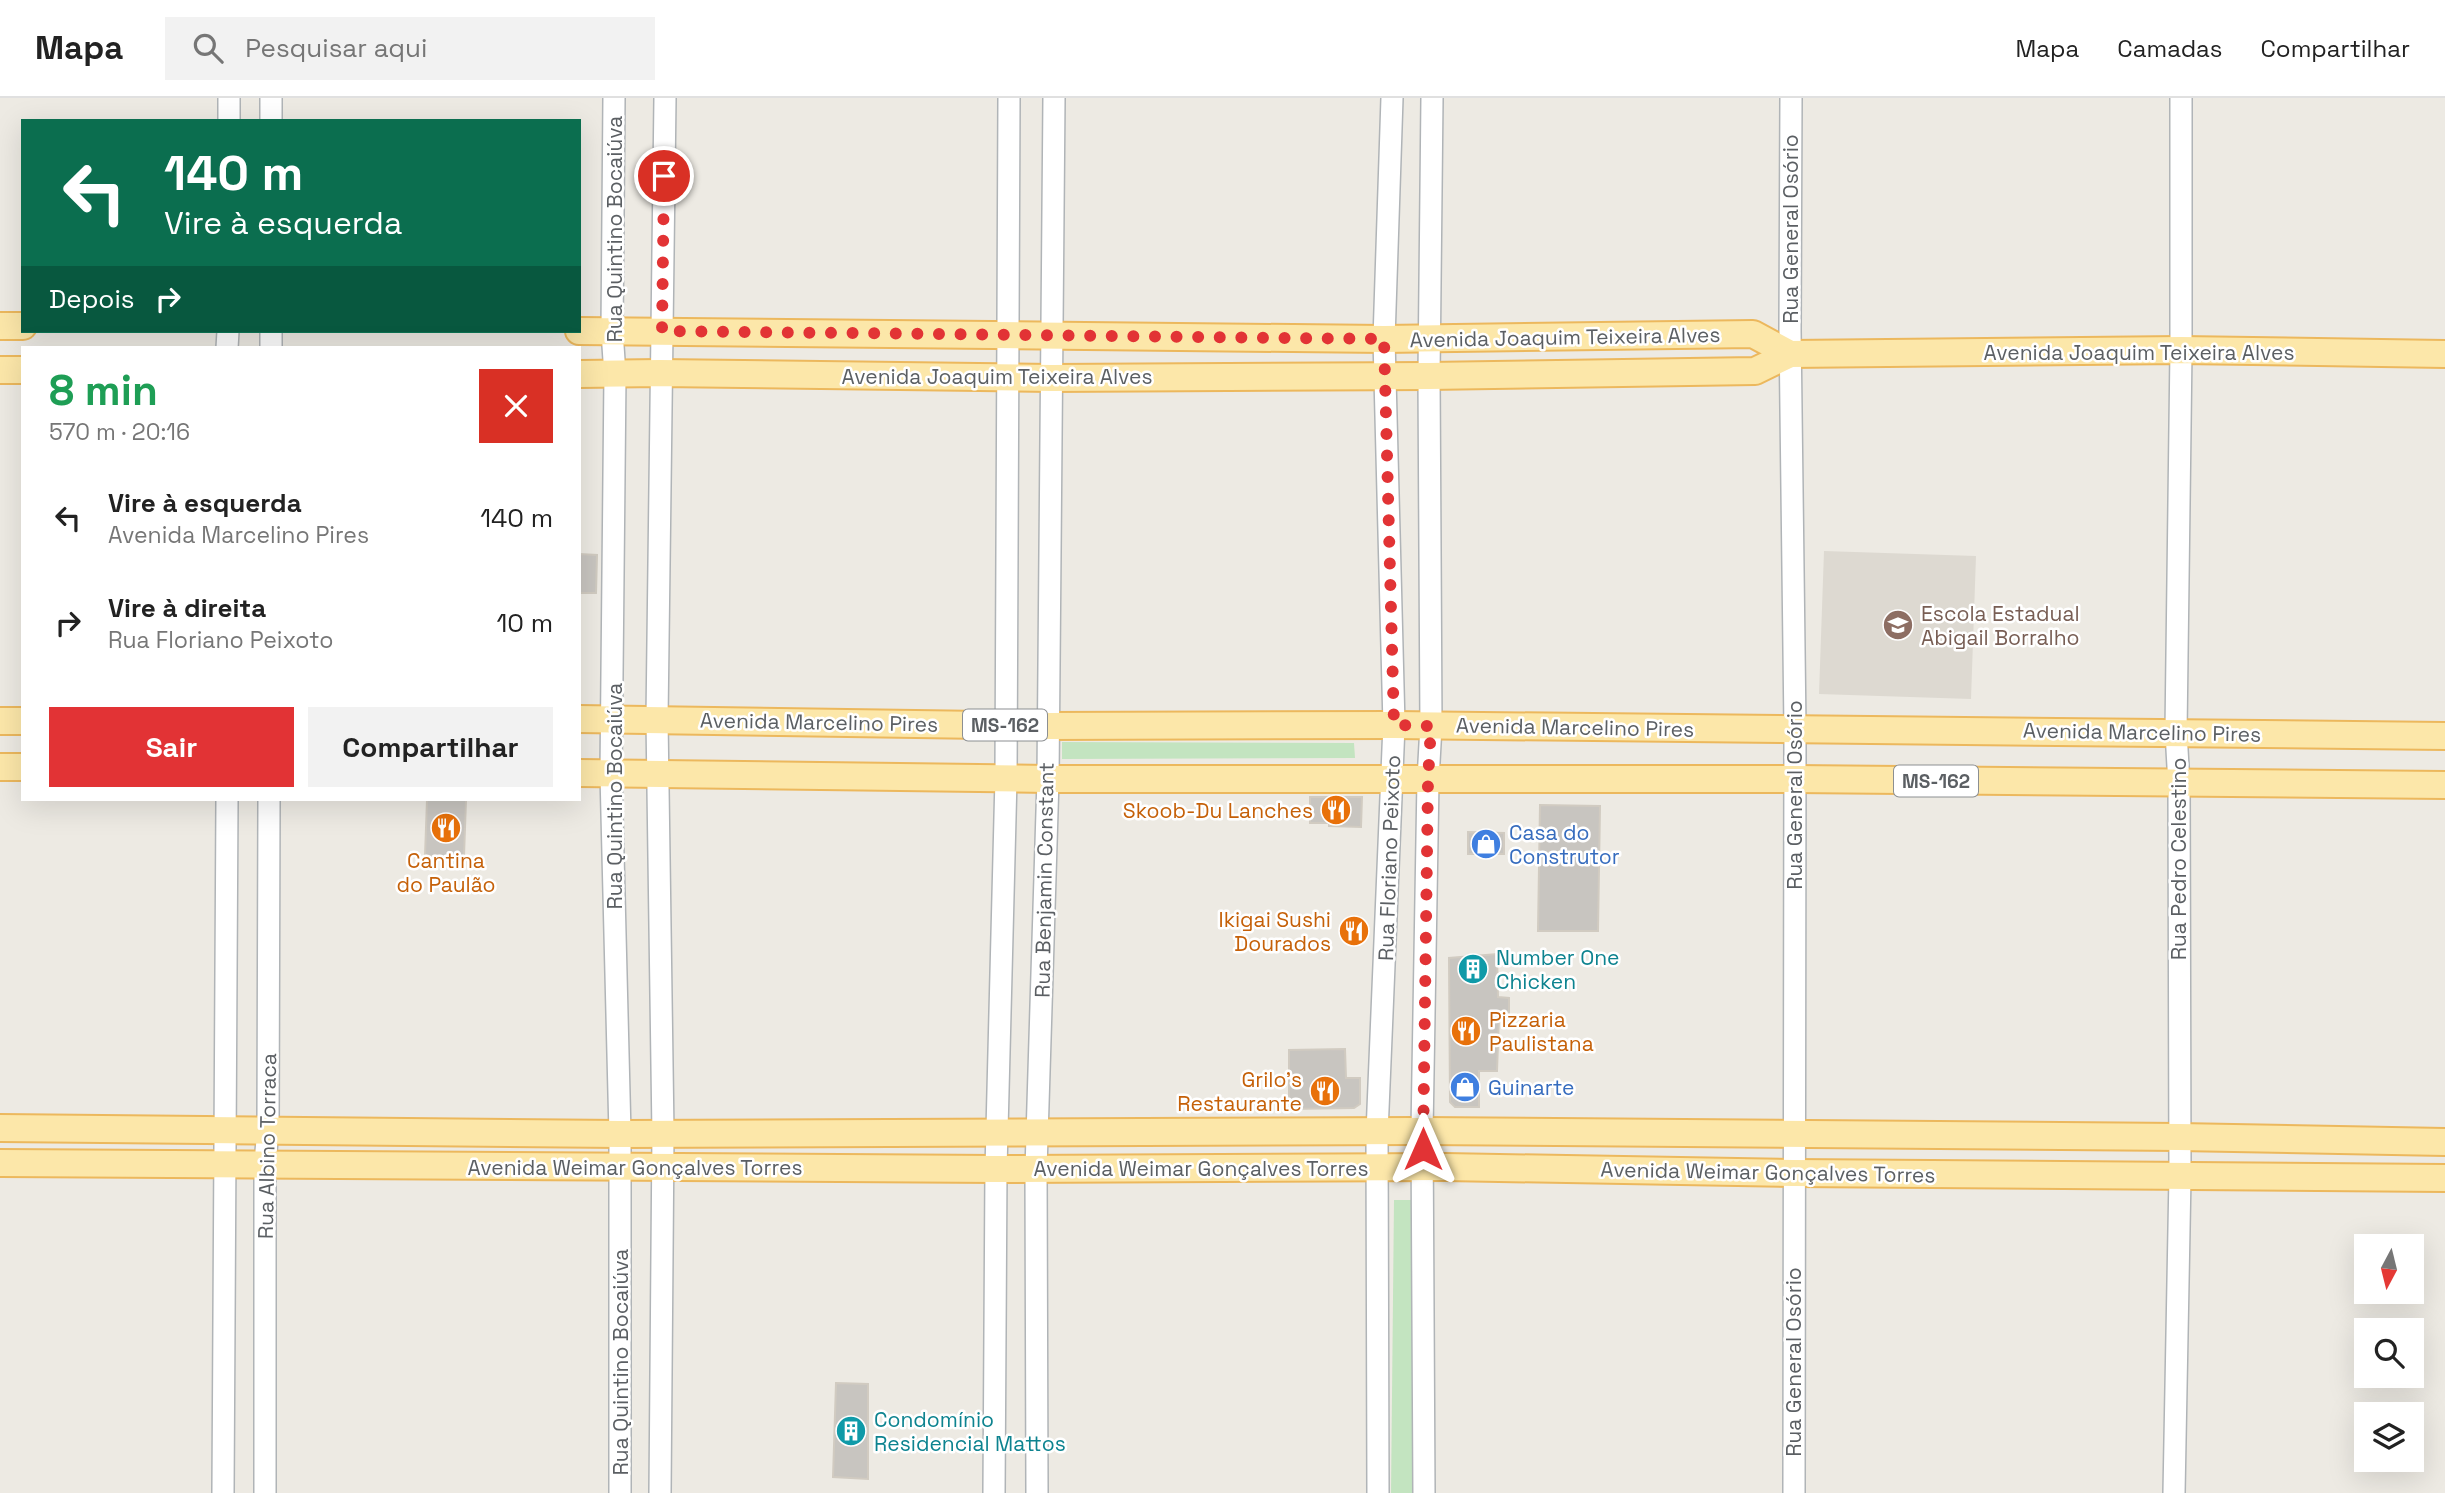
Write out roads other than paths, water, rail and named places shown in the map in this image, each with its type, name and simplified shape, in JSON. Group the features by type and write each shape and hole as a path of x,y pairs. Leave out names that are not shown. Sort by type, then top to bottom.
{"main road":[{"path":"0,326 21,326"},
{"name":"Avenida Joaquim Teixeira Alves","path":"581,331 1384,339 1753,334 1790,354"},
{"name":"Avenida Joaquim Teixeira Alves","path":"581,374 1051,378 1429,376 1755,371 1790,354 2181,350 2445,354"},
{"path":"0,370 21,370"},
{"name":"Avenida Marcelino Pires","path":"581,719 1047,726 1394,725 2445,736"},
{"path":"0,721 21,721"},
{"path":"0,767 21,767"},
{"name":"MS-162","path":"581,773 1048,779 1795,779 2445,785"},
{"name":"Avenida Weimar Gonçalves Torres","path":"0,1128 620,1134 1422,1132 2179,1137 2445,1142"},
{"name":"Avenida Weimar Gonçalves Torres","path":"0,1163 265,1163 620,1168 1423,1167 2445,1178"}],"street":[{"path":"229,98 229,119"},
{"path":"271,98 271,119"},
{"name":"Rua Quintino Bocaiúva","path":"614,98 612,331 615,375 611,774 620,1134 620,1493"},
{"name":"Rua Quintino Bocaiúva","path":"660,1493 663,1134 657,719 665,98"},
{"name":"Rua Benjamin Constant","path":"995,1493 996,1169 1006,778 1009,98"},
{"name":"Rua Benjamin Constant","path":"1037,1493 1036,1169 1048,779 1054,98"},
{"name":"Rua Floriano Peixoto","path":"1378,1493 1377,1133 1394,725 1384,339 1392,98"},
{"name":"Rua Floriano Peixoto","path":"1424,1493 1422,1132 1431,726 1429,376 1432,98"},
{"name":"Rua General Osório","path":"1791,98 1790,354 1795,729 1794,1493"},
{"name":"Rua Pedro Celestino","path":"2174,1493 2180,1175 2179,783 2176,732 2181,98"},
{"name":"Rua Albino Torraca","path":"223,1493 227,801"},
{"name":"Rua Albino Torraca","path":"265,1493 269,801"}],"place":[{"name":"Escola Estadual Abigail Borralho","path":"1898,625"},
{"name":"Skoob-Du Lanches","path":"1336,810"},
{"name":"Cantina do Paulão","path":"446,828"},
{"name":"Casa do Construtor","path":"1486,844"},
{"name":"Ikigai Sushi Dourados","path":"1354,931"},
{"name":"Number One Chicken","path":"1473,969"},
{"name":"Pizzaria Paulistana","path":"1466,1031"},
{"name":"Guinarte","path":"1465,1087"},
{"name":"Grilo's Restaurante","path":"1325,1091"},
{"name":"Condomínio Residencial Mattos","path":"851,1431"}]}
